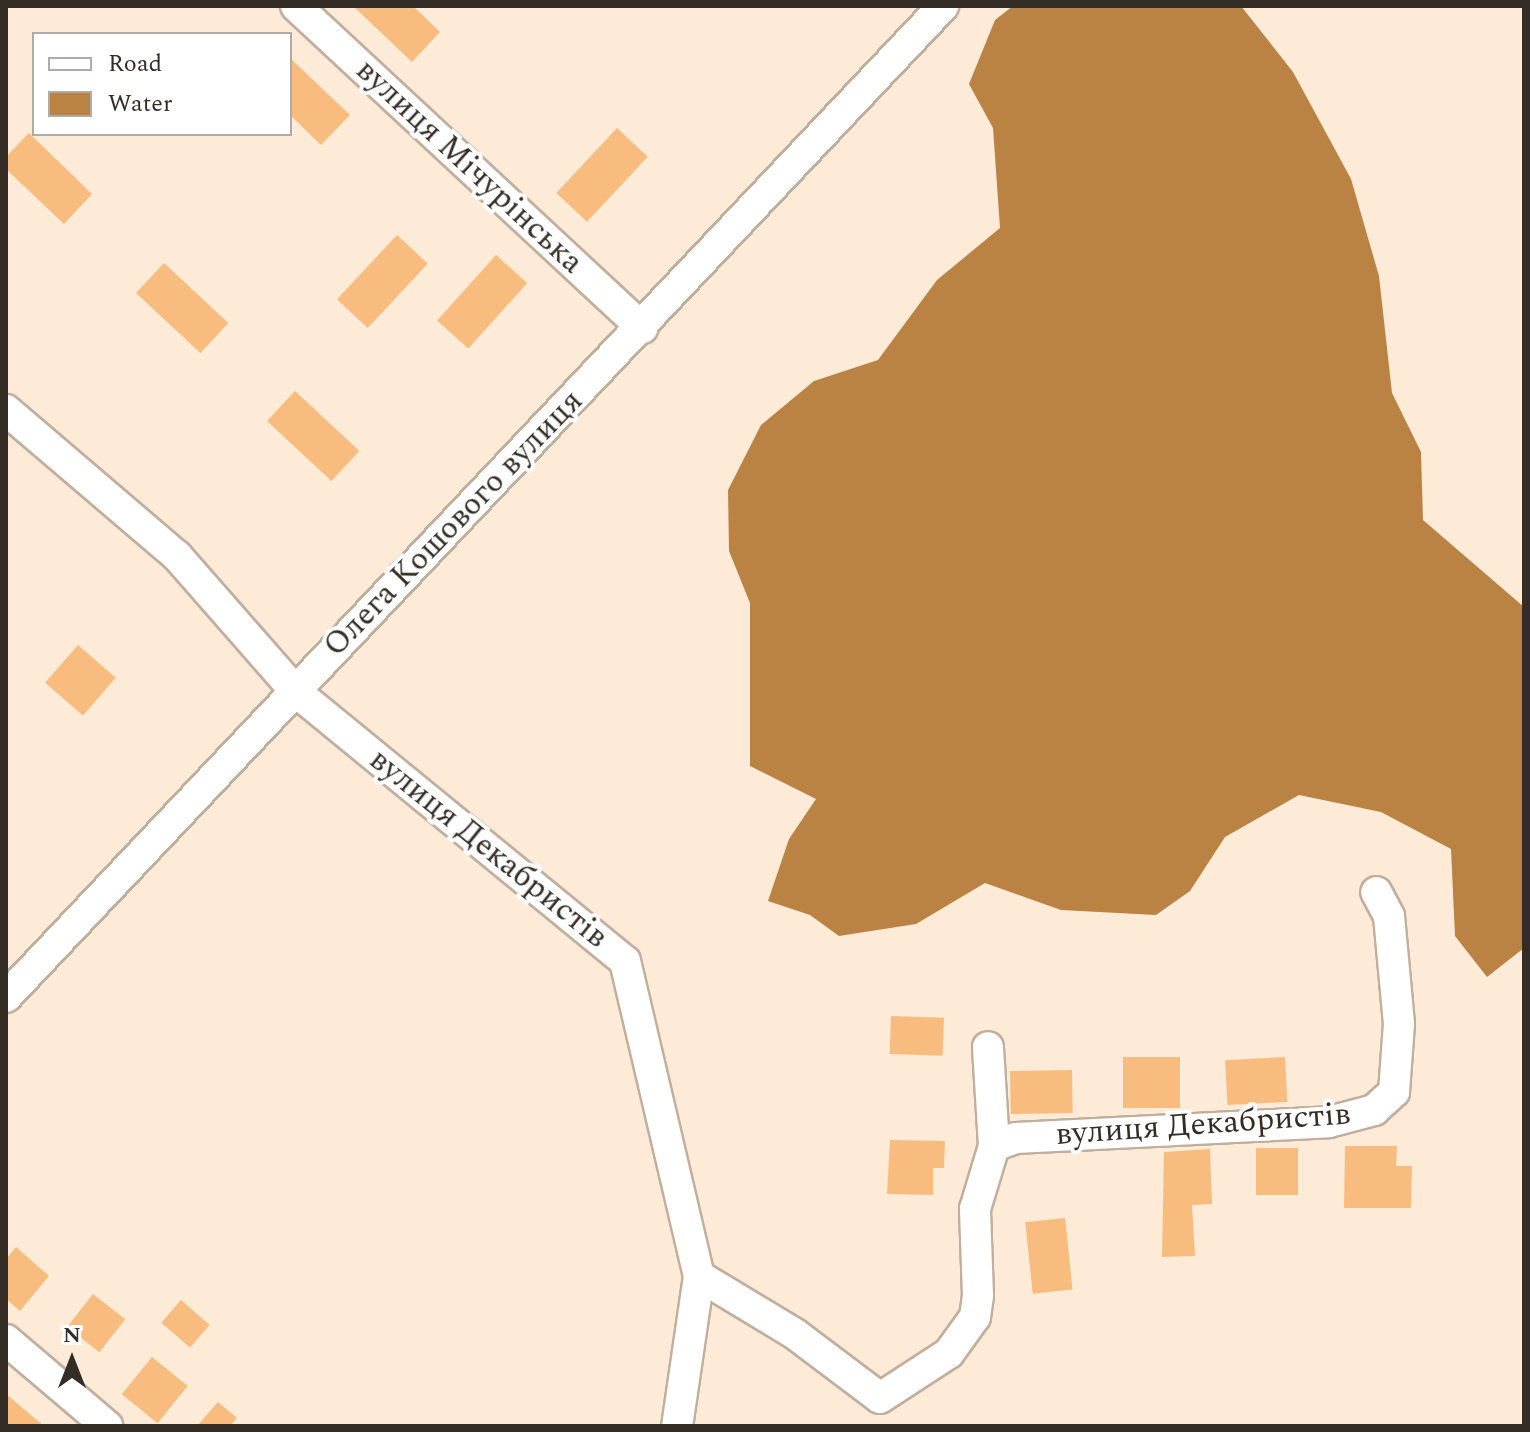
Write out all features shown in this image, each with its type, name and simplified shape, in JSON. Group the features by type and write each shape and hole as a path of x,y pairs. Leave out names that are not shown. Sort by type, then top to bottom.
{"street":[{"name":"вулиця Мічурінська","path":"296,6 642,328"},
{"name":"Олега Кошового вулиця","path":"6,997 642,328 943,6"},
{"name":"вулиця Декабристів","path":"6,410 177,556 295,691 625,961 699,1276 677,1426"},
{"name":"вулиця Декабристів","path":"994,1146 1016,1138 1329,1122 1374,1110 1394,1092 1399,1024 1389,916 1376,892"},
{"path":"699,1276 795,1334 880,1398 949,1353 975,1317 975,1209 994,1146 988,1047"},
{"path":"6,1340 107,1426"}],"water":[{"path":"1013,6 1241,6 1293,72 1351,179 1379,276 1392,393 1421,452 1423,520 1524,607 1524,948 1487,977 1455,936 1451,849 1381,812 1299,795 1225,837 1190,891 1156,915 1061,910 985,883 916,924 839,936 810,915 768,901 789,839 816,799 750,766 750,603 729,551 728,490 761,425 814,381 878,360 937,280 1000,228 993,128 969,84 995,20"}],"building":[{"path":"353,6 413,6 440,32 412,62"},
{"path":"292,60 350,115 321,145 292,117"},
{"path":"617,128 648,157 587,222 556,193"},
{"path":"29,133 92,194 64,224 6,169 6,157"},
{"path":"397,235 428,264 368,328 337,299"},
{"path":"496,255 527,283 468,349 437,320"},
{"path":"164,263 228,323 200,353 136,293"},
{"path":"295,391 359,451 331,481 267,421"},
{"path":"78,645 116,678 83,716 45,683"},
{"path":"891,1016 944,1018 943,1056 890,1054"},
{"path":"1123,1057 1180,1057 1180,1108 1123,1108"},
{"path":"1285,1057 1287,1102 1227,1105 1225,1060"},
{"path":"1072,1070 1073,1113 1011,1114 1010,1071"},
{"path":"890,1140 945,1141 944,1168 933,1168 933,1195 887,1194"},
{"path":"1345,1146 1397,1146 1396,1166 1412,1166 1411,1208 1344,1208"},
{"path":"1256,1148 1298,1148 1298,1195 1256,1195"},
{"path":"1210,1149 1212,1204 1192,1205 1195,1256 1162,1257 1164,1152"},
{"path":"1065,1218 1073,1290 1033,1294 1025,1222"},
{"path":"16,1247 49,1276 20,1311 6,1299 6,1259"},
{"path":"93,1294 125,1319 99,1352 67,1327"},
{"path":"181,1300 210,1325 190,1348 161,1323"},
{"path":"152,1357 188,1386 158,1423 122,1394"},
{"path":"6,1394 44,1426 6,1426"},
{"path":"218,1402 237,1418 230,1426 197,1426"}]}
